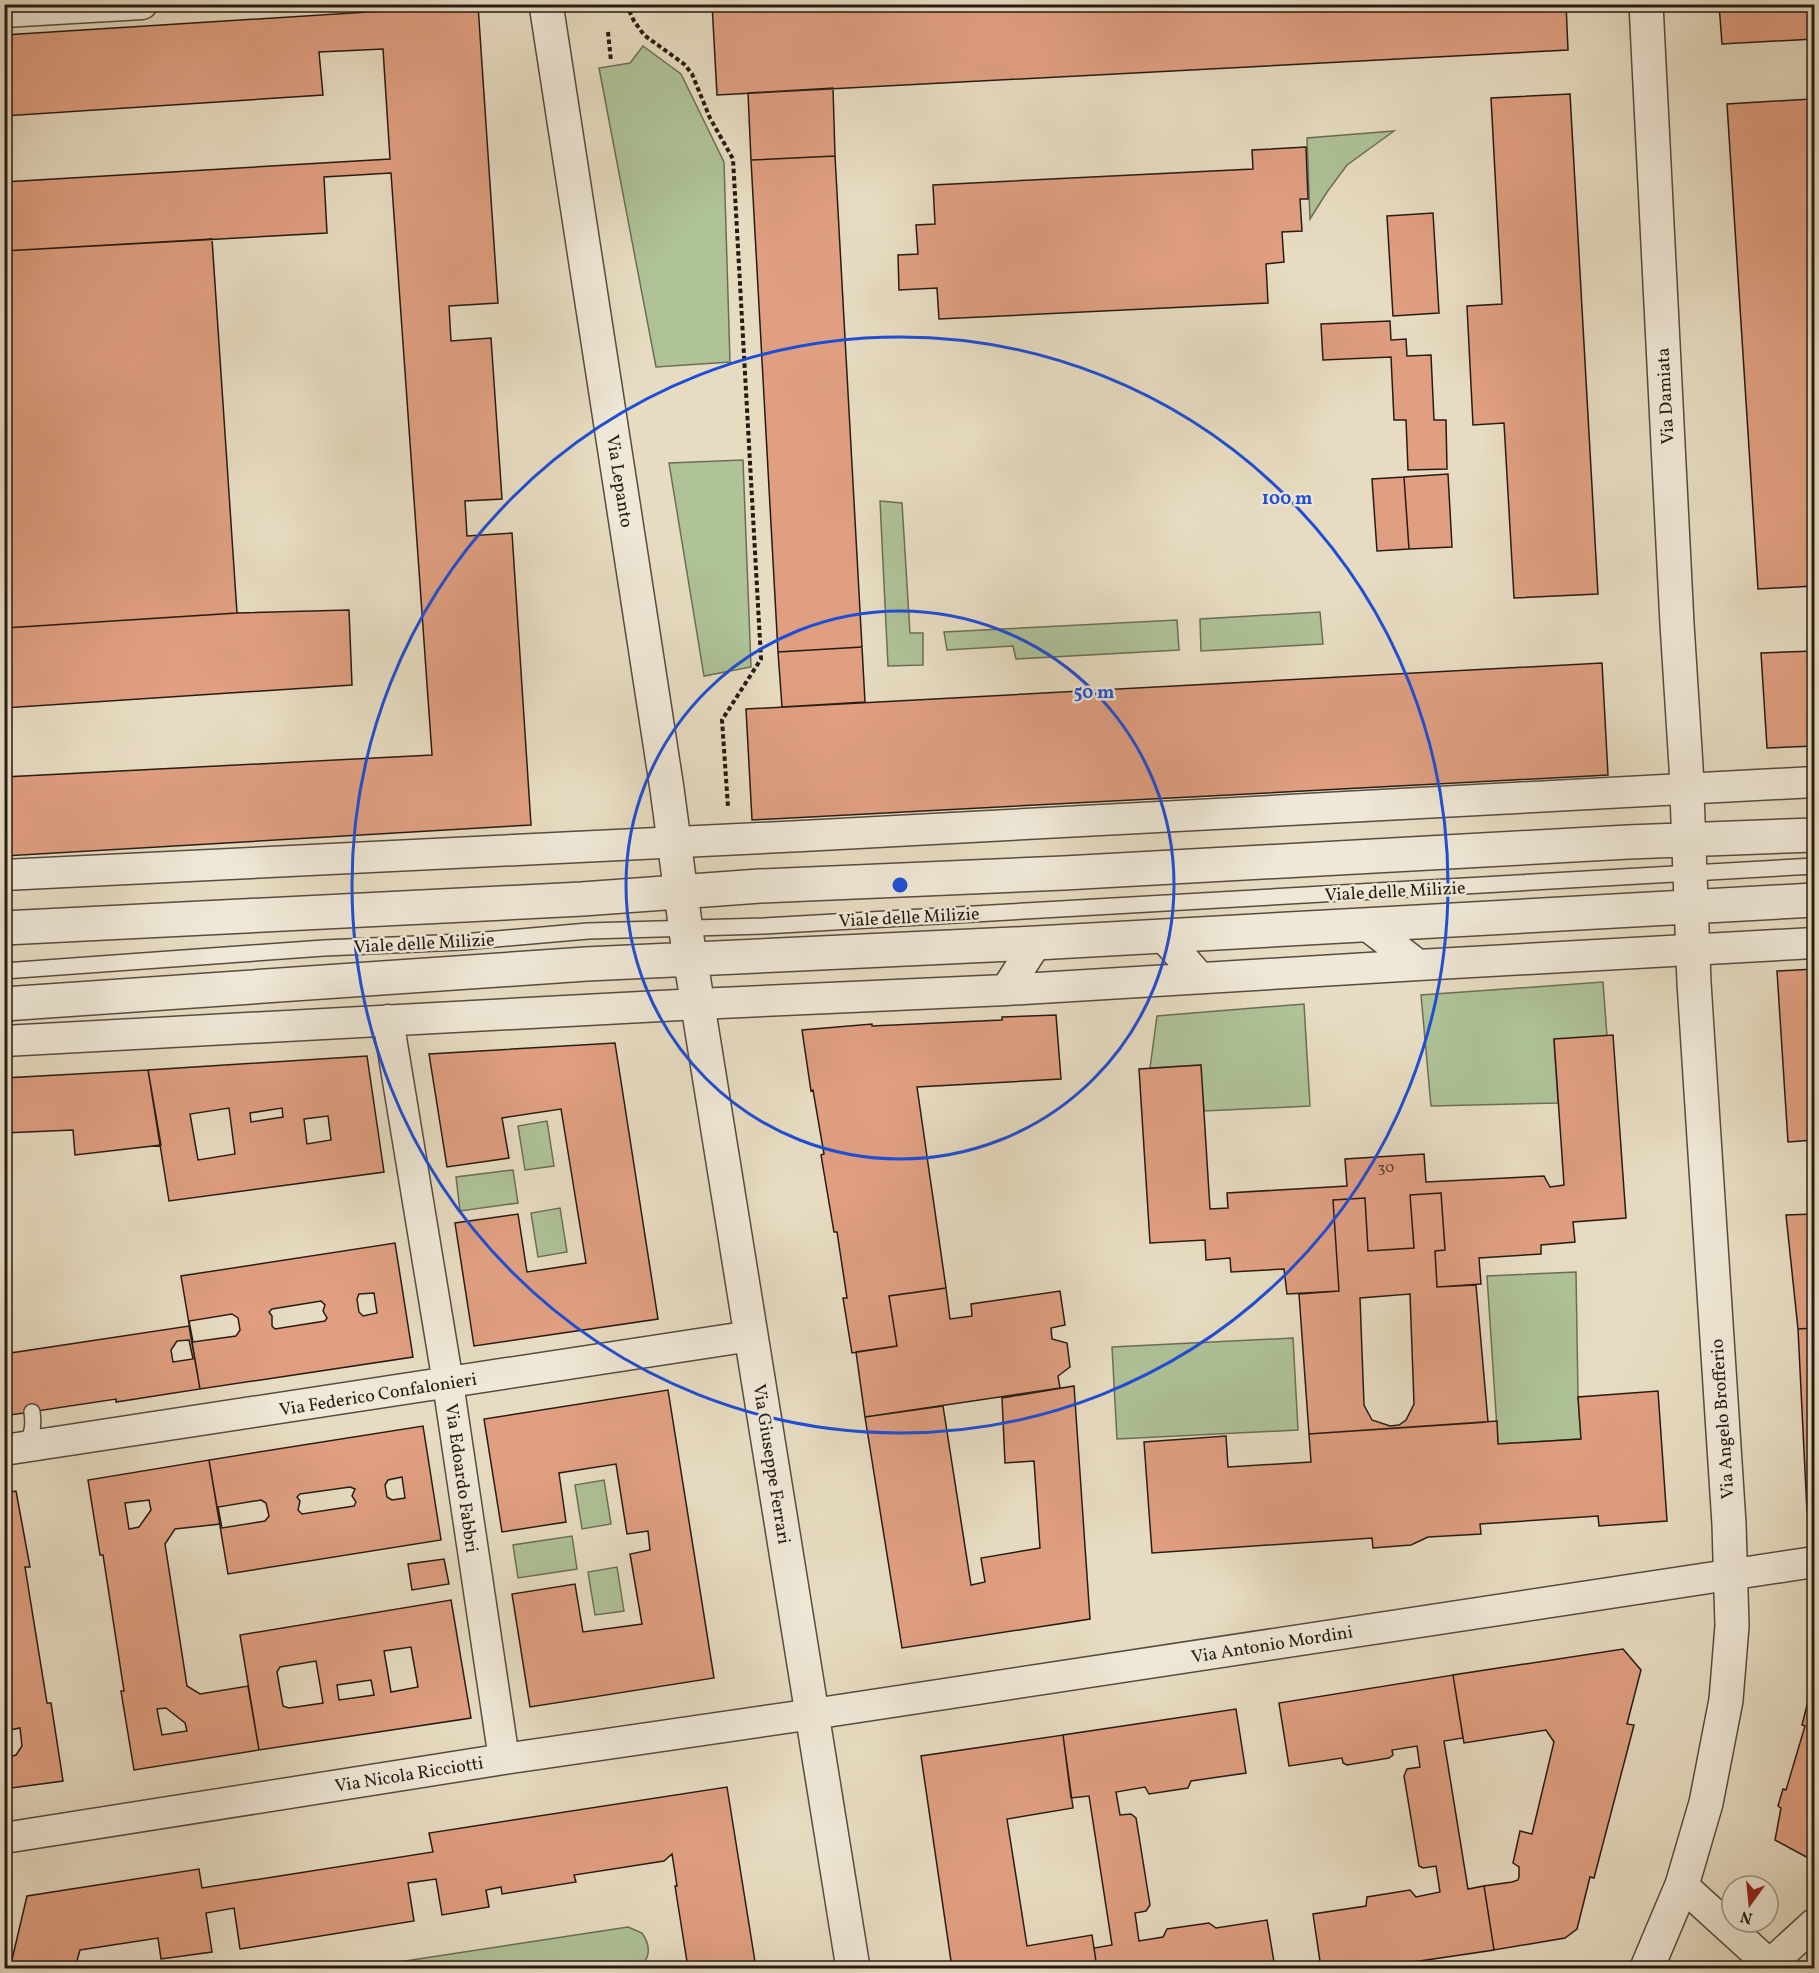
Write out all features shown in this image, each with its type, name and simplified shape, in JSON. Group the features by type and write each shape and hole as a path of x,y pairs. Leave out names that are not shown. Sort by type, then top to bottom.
{"street":[{"path":"4,12 142,4"},
{"name":"Via Lepanto","path":"546,4 601,352 688,944"},
{"name":"Via Damiata","path":"1646,4 1690,873"},
{"path":"4,875 730,840 1815,782"},
{"name":"Viale delle Milizie","path":"4,928 582,899 760,886 1815,835"},
{"name":"Via Angelo Brofferio","path":"1645,1968 1682,1885 1706,1803 1721,1732 1732,1626 1731,1574 1692,949 1690,873"},
{"name":"Viale delle Milizie","path":"4,1004 562,965 688,944 1035,943 1815,900"},
{"path":"1365,924 1418,965"},
{"path":"1163,936 1200,978"},
{"path":"1006,990 1035,943"},
{"path":"4,1041 1006,990 1815,943"},
{"name":"Via Giuseppe Ferrari","path":"688,944 853,1968"},
{"name":"Via Edoardo Fabbri","path":"388,1020 448,1383 504,1759"},
{"name":"Via Federico Confalonieri","path":"11,1449 751,1336"},
{"name":"Via Antonio Mordini","path":"813,1714 1815,1562"},
{"name":"Via Nicola Ricciotti","path":"4,1838 504,1759 813,1714"},
{"path":"1682,1885 1768,1967 1815,1924"}],"lane":[{"name":"Viale delle Milizie","path":"4,971 588,932 688,944 1815,866"},
{"path":"11,1449 28,1440 34,1422 32,1412"}],"path":[{"path":"626,4 633,21 644,35 684,64 692,74 710,118 733,159 761,659 722,720 730,840"},
{"path":"608,32 611,61"}],"green space":[{"path":"643,46 681,74 724,162 730,362 656,367 599,68 630,63"},
{"path":"1394,131 1347,165 1310,219 1307,138"},
{"path":"743,460 751,667 704,676 669,463"},
{"path":"880,501 902,503 910,633 923,633 923,665 888,666"},
{"path":"1320,612 1323,644 1201,651 1200,619"},
{"path":"1177,620 1179,650 1016,659 1013,646 947,650 944,632"},
{"path":"1603,982 1607,1036 1554,1040 1558,1103 1431,1106 1421,995"},
{"path":"1304,1004 1310,1106 1204,1111 1200,1065 1150,1068 1157,1016"},
{"path":"547,1121 554,1166 525,1170 518,1126"},
{"path":"513,1170 518,1203 460,1211 456,1177"},
{"path":"560,1208 567,1252 538,1257 531,1213"},
{"path":"1576,1272 1581,1439 1498,1444 1487,1276"},
{"path":"1293,1338 1298,1430 1117,1439 1112,1347"},
{"path":"604,1480 611,1524 582,1529 575,1485"},
{"path":"572,1536 577,1569 518,1578 513,1545"},
{"path":"617,1567 624,1611 595,1615 588,1572"},
{"path":"628,1927 642,1933 648,1947 645,1961 638,1968 359,1968"}],"building":[{"path":"712,4 1566,4 1568,50 717,95"},
{"path":"1719,4 1814,4 1814,39 1722,44"},
{"path":"478,5 498,303 449,306 451,341 491,338 502,499 465,501 467,536 512,533 531,825 4,856 4,777 432,755 391,173 324,177 327,233 4,251 4,182 390,159 383,49 319,52 323,95 4,116 4,35"},
{"path":"833,88 835,156 751,160 748,93"},
{"path":"1570,94 1598,594 1514,598 1504,423 1473,425 1467,306 1502,304 1491,98"},
{"path":"1811,99 1814,155 1814,586 1758,589 1727,104"},
{"path":"1306,147 1308,199 1300,199 1302,231 1282,232 1284,262 1266,264 1268,303 939,319 937,288 899,290 898,255 918,254 916,225 935,224 933,185 1253,169 1252,150"},
{"path":"835,156 862,647 778,652 751,160"},
{"path":"1433,213 1439,313 1393,316 1387,216"},
{"path":"212,239 237,613 5,628 4,251"},
{"path":"1390,321 1391,340 1406,339 1407,356 1431,355 1434,420 1446,420 1447,469 1408,470 1406,420 1394,420 1391,357 1323,360 1321,324"},
{"path":"1448,474 1452,547 1409,549 1404,477"},
{"path":"1404,477 1409,549 1377,551 1372,479"},
{"path":"349,610 352,685 4,708 4,685 8,676 5,628 237,613"},
{"path":"862,647 865,702 782,707 778,652"},
{"path":"1814,651 1814,746 1767,748 1761,653"},
{"path":"1602,663 1608,775 752,820 746,709"},
{"path":"1814,969 1814,1140 1788,1142 1777,971"},
{"path":"1056,1015 1061,1079 917,1087 946,1288 889,1296 897,1346 852,1353 843,1298 847,1298 837,1232 834,1232 821,1155 824,1154 802,1030 872,1024 872,1026 1002,1020 1002,1017"},
{"path":"1613,1035 1626,1218 1573,1222 1575,1242 1541,1245 1541,1254 1479,1258 1481,1284 1437,1287 1435,1251 1445,1250 1441,1193 1410,1195 1414,1248 1368,1251 1365,1198 1333,1200 1339,1291 1287,1294 1284,1269 1231,1272 1230,1258 1206,1260 1205,1240 1150,1243 1139,1069 1201,1065 1210,1209 1228,1208 1227,1193 1347,1186 1345,1159 1424,1154 1426,1182 1544,1176 1550,1187 1564,1185 1554,1039"},
{"path":"615,1043 658,1319 474,1346 455,1223 518,1214 527,1272 586,1263 561,1109 502,1118 509,1158 447,1167 429,1054"},
{"path":"367,1056 384,1172 169,1201 148,1070","holes":["229,1108 235,1154 198,1160 190,1114","282,1108 283,1117 251,1122 250,1113","328,1116 331,1140 307,1144 304,1119"]},
{"path":"148,1070 161,1145 75,1155 73,1130 4,1133 4,1078"},
{"path":"1441,1193 1445,1250 1435,1251 1437,1287 1476,1285 1488,1422 1309,1434 1299,1294 1339,1291 1333,1200 1365,1198 1368,1251 1414,1248 1410,1195","holes":["1410,1294 1414,1404 1406,1420 1399,1425 1390,1426 1372,1420 1364,1405 1360,1298"]},
{"path":"1814,1214 1814,1328 1798,1329 1786,1215"},
{"path":"395,1243 413,1357 200,1389 181,1276","holes":["374,1293 377,1313 363,1316 359,1312 357,1299 359,1294","321,1301 325,1305 323,1311 327,1318 325,1321 275,1329 272,1326 272,1316 269,1312 272,1309","232,1314 238,1318 240,1330 236,1336 193,1342 189,1321"]},
{"path":"946,1288 950,1319 972,1316 971,1304 1060,1291 1065,1325 1051,1328 1052,1339 1067,1343 1070,1367 1058,1376 1060,1388 865,1417 856,1352 897,1346 889,1296"},
{"path":"189,1326 200,1389 4,1416 4,1354","holes":["189,1340 193,1359 173,1362 171,1350 177,1341"]},
{"path":"1814,1328 1814,1511 1807,1512 1798,1329"},
{"path":"1074,1386 1090,1619 902,1648 865,1417 943,1406 971,1585 985,1582 981,1558 1040,1548 1034,1461 1005,1463 1002,1398"},
{"path":"668,1390 714,1678 530,1707 512,1594 575,1584 583,1632 642,1624 630,1554 650,1550 648,1531 627,1534 616,1464 559,1473 566,1522 502,1532 484,1419"},
{"path":"1658,1391 1667,1521 1599,1526 1598,1516 1480,1524 1481,1534 1428,1537 1411,1545 1373,1548 1372,1538 1152,1553 1144,1442 1226,1436 1228,1467 1311,1462 1309,1434 1497,1421 1498,1444 1581,1439 1578,1397"},
{"path":"423,1426 441,1540 228,1574 209,1460","holes":["402,1477 405,1498 392,1500 387,1497 385,1485 388,1480","350,1487 355,1489 352,1496 356,1502 354,1506 302,1514 298,1510 300,1501 297,1497 300,1494","261,1500 266,1503 269,1516 265,1521 222,1528 218,1507"]},
{"path":"209,1460 220,1524 175,1529 165,1544 187,1686 200,1694 248,1686 259,1750 134,1770 103,1555 100,1555 88,1480","holes":["149,1500 151,1510 139,1527 129,1529 125,1503","166,1708 185,1723 187,1731 162,1735 157,1709"]},
{"path":"16,1491 30,1567 25,1567 47,1703 51,1703 63,1781 4,1789 4,1758 16,1755 22,1746 20,1728 10,1730 4,1739 4,1493"},
{"path":"444,1559 449,1584 412,1590 408,1564"},
{"path":"451,1600 471,1718 259,1750 240,1635","holes":["411,1647 418,1687 391,1692 384,1651","316,1661 323,1703 289,1708 283,1706 277,1672 280,1667","371,1680 374,1695 339,1700 337,1685"]},
{"path":"1623,1649 1641,1670 1627,1724 1634,1725 1594,1878 1590,1877 1577,1929 1565,1938 1494,1950 1484,1886 1518,1880 1519,1867 1513,1863 1520,1831 1532,1834 1554,1742 1546,1730 1464,1743 1453,1675"},
{"path":"1453,1675 1463,1738 1444,1741 1468,1889 1484,1886 1494,1950 1372,1968 1321,1968 1313,1914 1366,1906 1367,1897 1410,1890 1416,1897 1440,1892 1436,1866 1423,1868 1419,1866 1404,1776 1407,1769 1420,1767 1417,1746 1392,1750 1393,1755 1389,1758 1347,1765 1343,1763 1342,1758 1289,1766 1279,1703"},
{"path":"1811,1689 1814,1689 1814,1858 1812,1860 1775,1840 1781,1808 1778,1806 1783,1789 1786,1790 1805,1726 1802,1725"},
{"path":"1236,1709 1246,1773 1191,1781 1188,1788 1149,1794 1145,1787 1116,1792 1120,1815 1131,1814 1136,1818 1150,1905 1146,1911 1135,1913 1139,1941 1163,1937 1167,1929 1209,1923 1216,1928 1267,1920 1275,1968 1097,1968 1094,1948 1112,1945 1089,1796 1071,1798 1063,1735"},
{"path":"1063,1735 1073,1808 1007,1819 1027,1946 1092,1935 1097,1968 952,1968 921,1756"},
{"path":"727,1787 756,1968 688,1968 672,1854 664,1861 574,1875 576,1882 502,1894 501,1887 486,1890 489,1907 442,1915 436,1879 408,1883 414,1921 240,1949 234,1908 206,1913 212,1952 161,1959 158,1938 80,1950 75,1968 10,1968 27,1896 199,1869 202,1888 433,1852 429,1833"}]}
